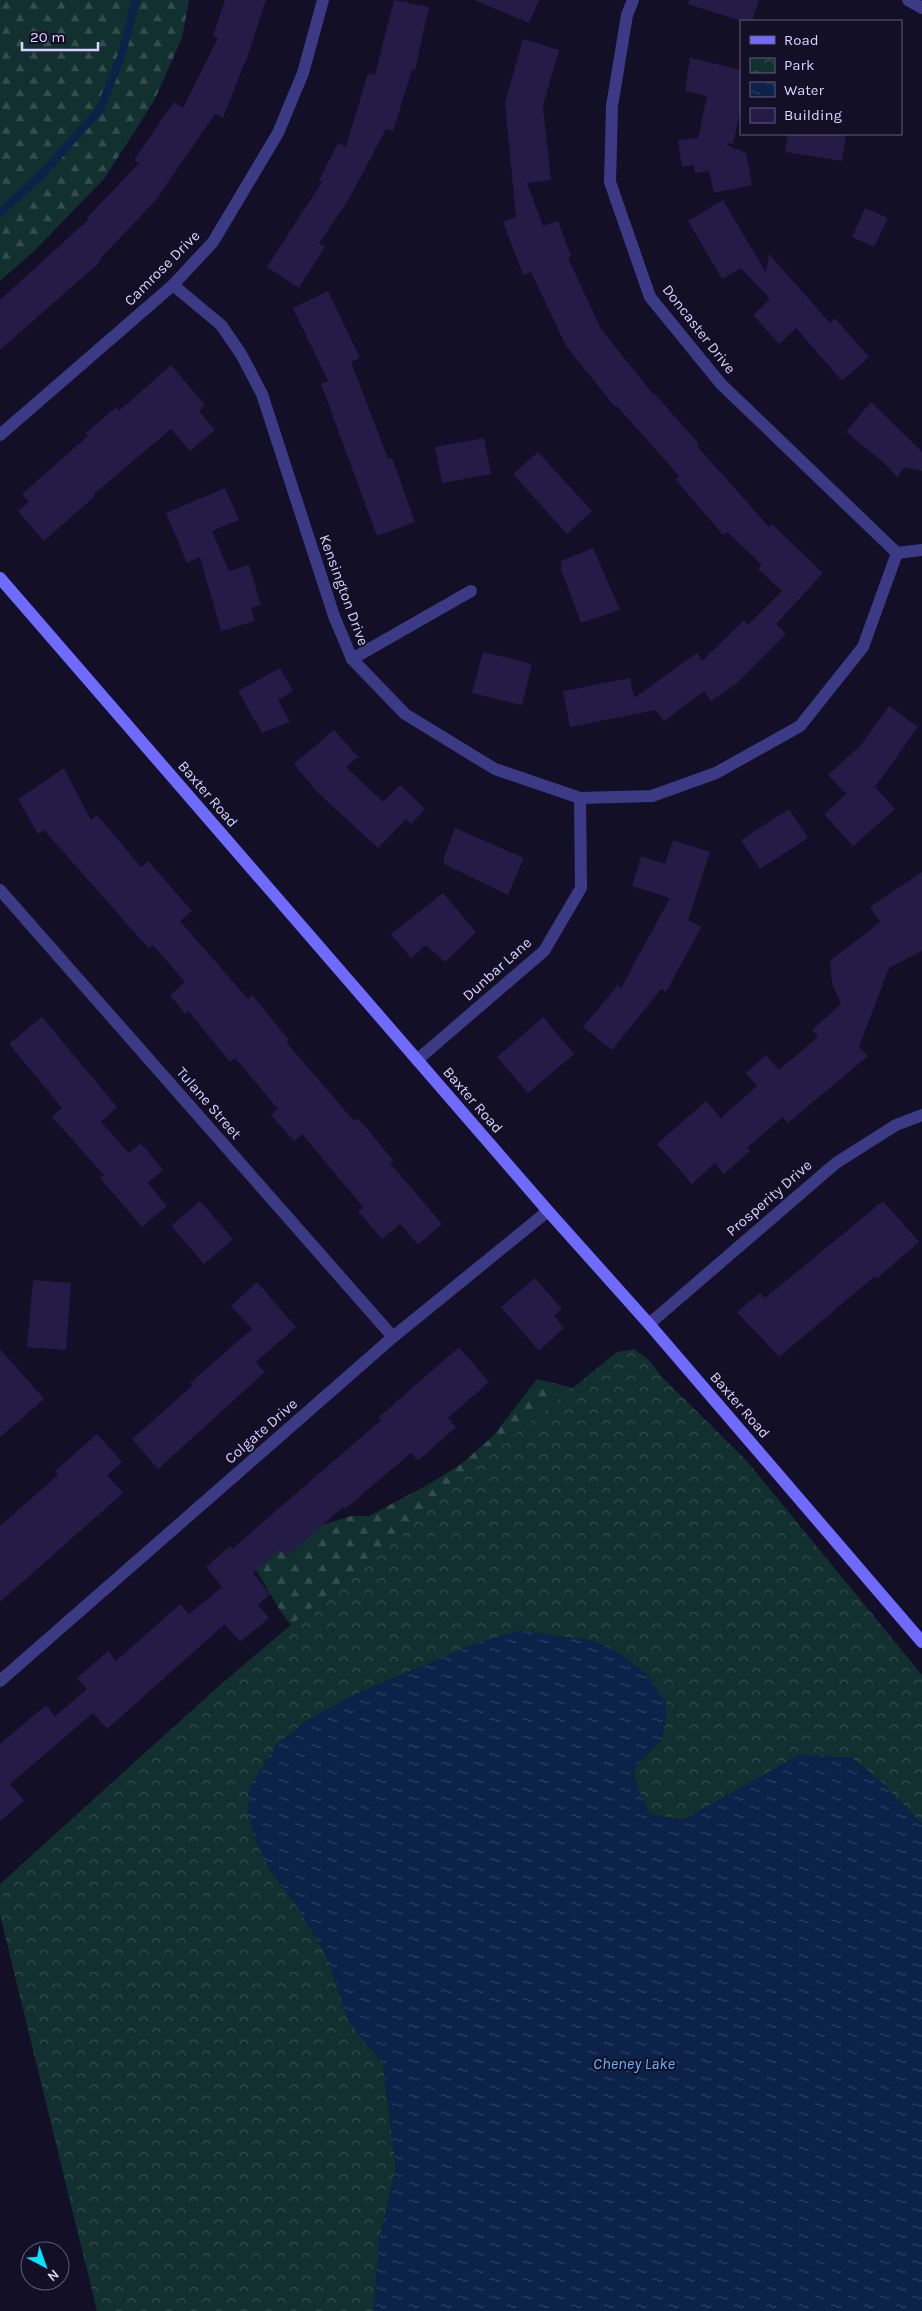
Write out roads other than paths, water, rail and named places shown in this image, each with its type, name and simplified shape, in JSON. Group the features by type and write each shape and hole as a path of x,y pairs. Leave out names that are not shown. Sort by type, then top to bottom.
{"street":[{"name":"Camrose Drive","path":"0,435 173,285 213,242 278,132 303,73 324,0"},
{"name":"Doncaster Drive","path":"633,0 627,15 612,106 610,182 650,297 721,384 897,553"},
{"path":"908,0 922,8"},
{"name":"Kensington Drive","path":"173,285 221,325 241,354 262,394 334,616 352,659 405,714 494,769 580,798 652,796 716,773 800,726 863,647 897,553"},
{"path":"897,553 922,550"},
{"name":"Baxter Road","path":"0,578 548,1211 649,1324 922,1642"},
{"path":"352,659 471,591"},
{"name":"Dunbar Lane","path":"417,1060 544,951 581,888 580,798"},
{"name":"Tulane Street","path":"0,890 393,1336"},
{"name":"Prosperity Drive","path":"649,1324 836,1162 896,1125 922,1114"},
{"name":"Colgate Drive","path":"0,1680 393,1336 548,1211"}],"water":[{"name":"Cheney Lake","path":"521,1631 595,1641 617,1652 647,1674 666,1702 666,1722 661,1740 633,1770 637,1787 650,1814 684,1820 800,1754 852,1758 884,1784 922,1824 922,2311 374,2311 379,2240 396,2168 383,2064 349,2022 327,1956 296,1905 269,1869 255,1841 248,1815 249,1789 276,1745 305,1722 327,1709 356,1694 477,1643"}],"waterway":[{"path":"0,213 43,173 100,109 121,57 136,0"}]}
